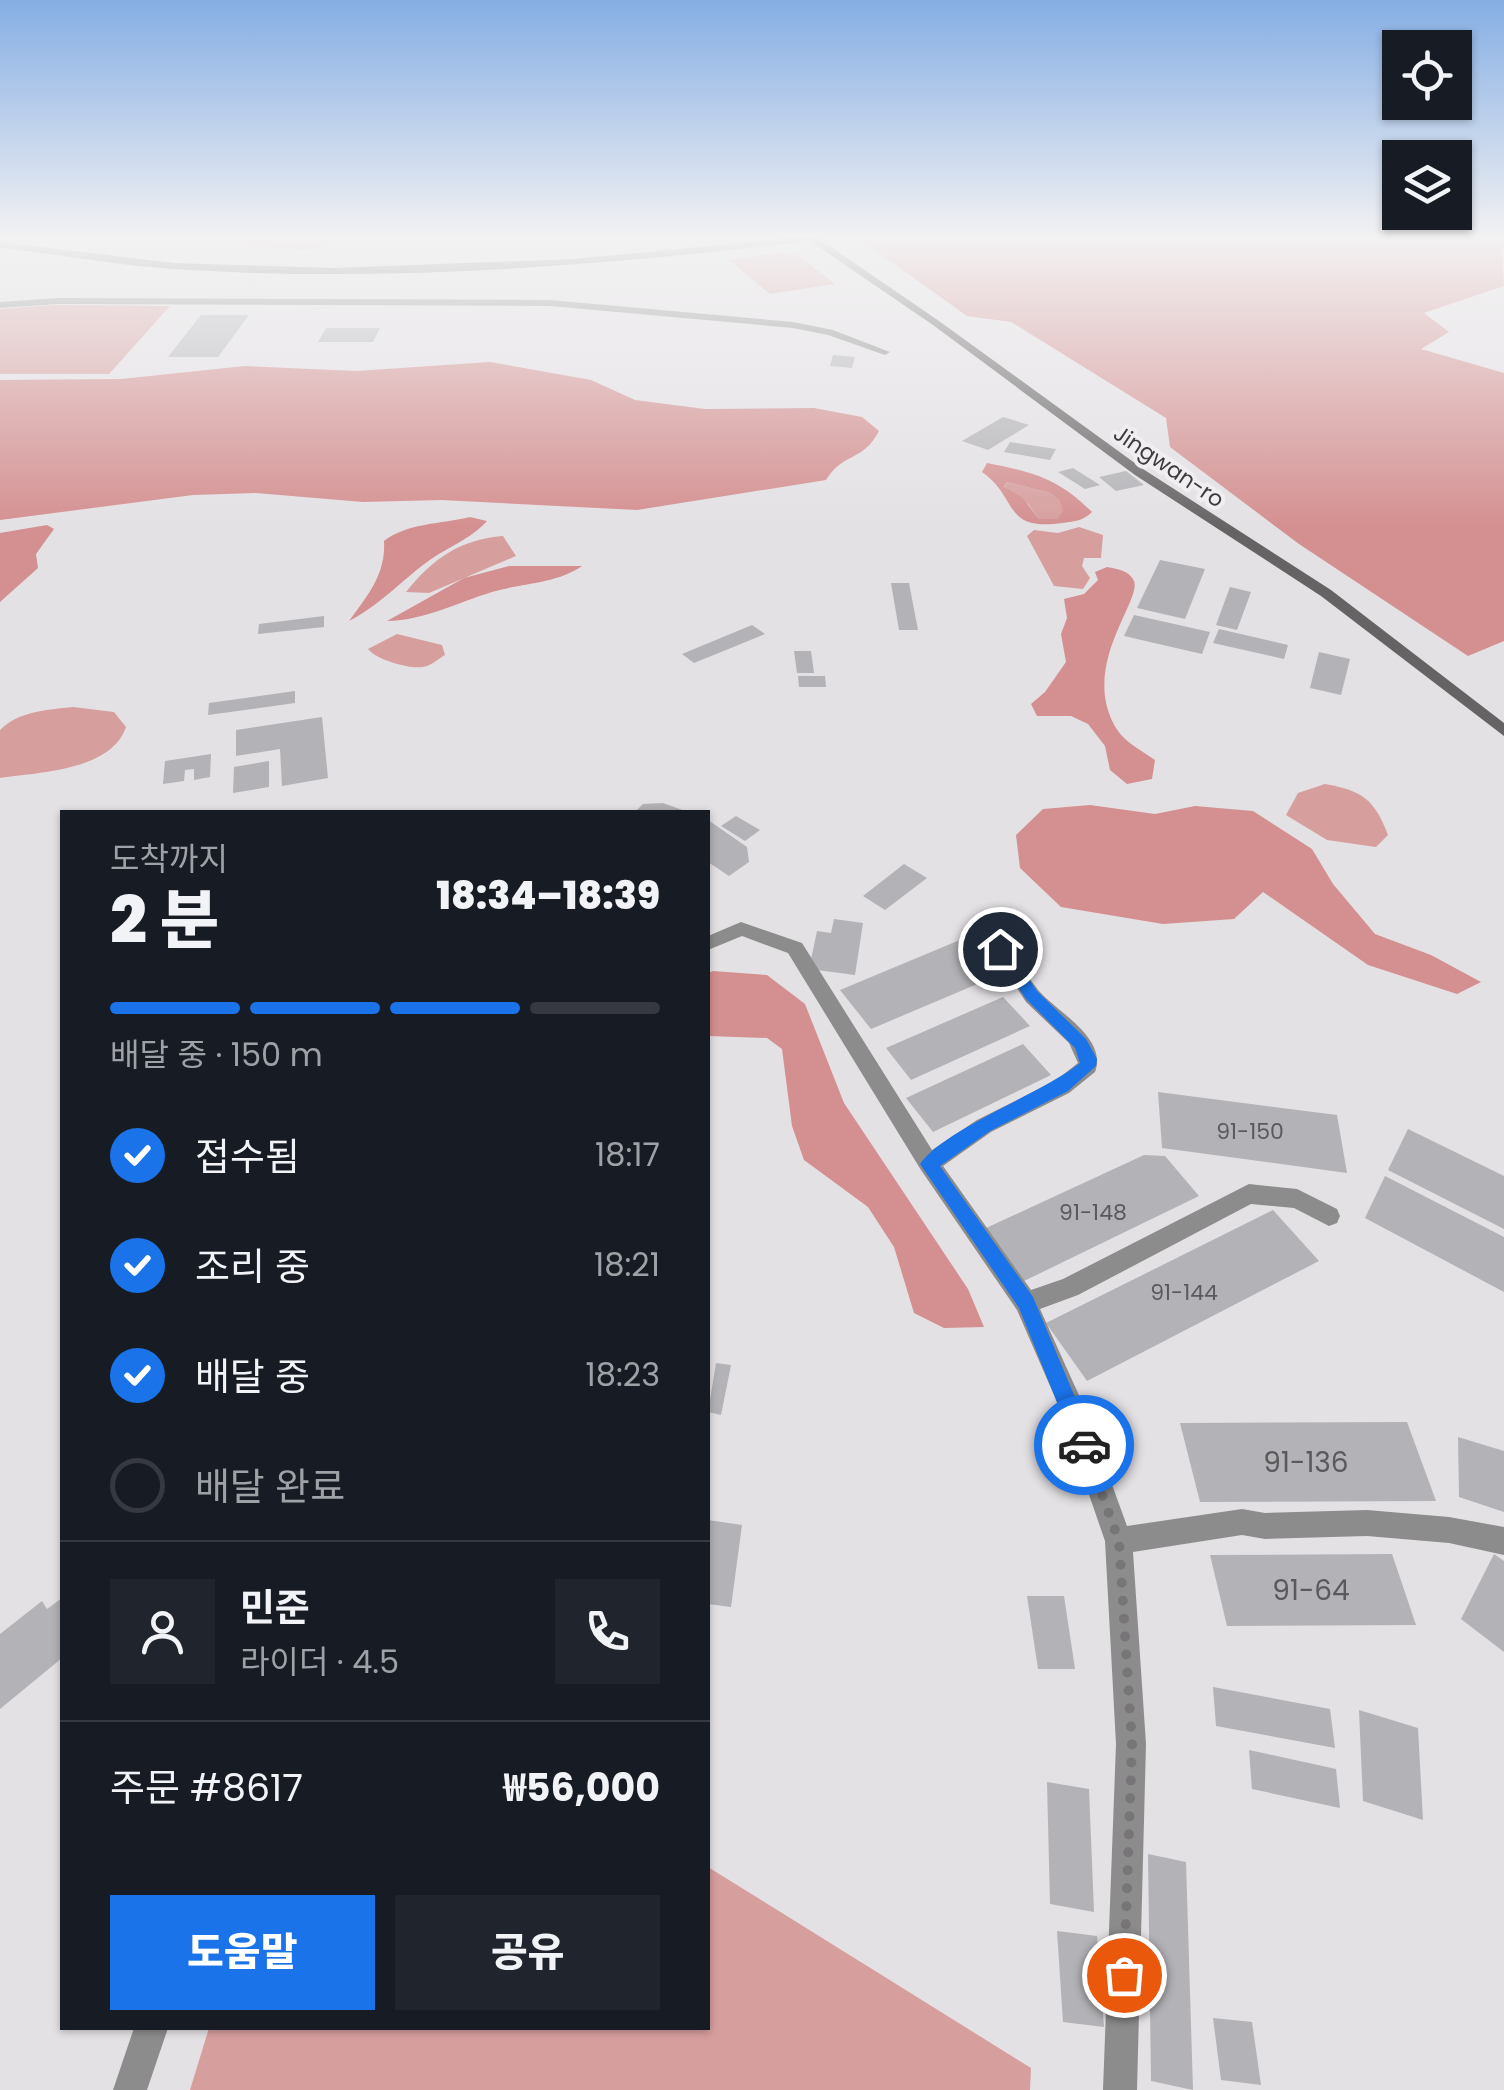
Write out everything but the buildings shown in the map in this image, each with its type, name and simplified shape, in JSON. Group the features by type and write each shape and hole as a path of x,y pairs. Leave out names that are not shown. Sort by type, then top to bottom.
{"main road":[{"name":"Jingwan-ro","path":"950,334 1139,472 1326,593 1504,731"}],"street":[{"path":"834,334 885,352"},
{"path":"710,941 741,929 795,948 929,1164 1026,1303 1069,1402 1119,1541 1132,1744 1120,2090"},
{"path":"929,1164 984,1126 1062,1087 1088,1066 1089,1059 1081,1044 1032,995 1000,949"},
{"path":"1026,1303 1070,1287 1249,1194 1296,1198 1330,1216"},
{"path":"1119,1541 1242,1522 1265,1526 1367,1522 1448,1530 1504,1541"},
{"path":"130,2090 150,2030"}],"shaded area":[{"path":"0,334 145,334 109,374 0,374"},
{"path":"1030,334 1446,334 1421,349 1504,373 1504,641 1468,656 1299,544 1170,447 1166,418"},
{"path":"490,362 591,380 635,400 705,409 814,408 862,417 879,431 866,448 839,465 826,480 637,510 441,500 363,502 256,493 193,495 0,520 0,380 121,379 245,366 356,371"},
{"path":"987,463 1031,473 1068,491 1092,512 1071,522 1030,522 1014,511 982,472","holes":["1007,482 1050,493 1060,500 1063,511 1057,519 1039,519 1022,497 1004,487"]},
{"path":"1007,482 1050,493 1061,500 1064,511 1057,519 1039,519 1028,504 1004,488"},
{"path":"470,517 487,521 349,621 379,574 384,541 414,527"},
{"path":"47,525 54,529 36,554 38,568 0,602 0,533"},
{"path":"1079,527 1103,535 1101,558 1084,558 1082,566 1090,578 1083,589 1054,586 1027,536 1034,530 1058,533"},
{"path":"503,536 516,556 429,593 406,592 448,553 474,541"},
{"path":"509,566 582,566 561,576 492,592 428,614 387,621 464,578"},
{"path":"1107,567 1132,577 1134,591 1107,662 1107,708 1121,735 1155,760 1152,779 1127,784 1110,770 1105,746 1088,724 1071,716 1037,716 1031,704 1045,692 1066,662 1061,634 1067,618 1064,599 1084,594 1098,580 1095,572"},
{"path":"397,634 442,645 445,655 417,667 385,660 368,649"},
{"path":"73,707 114,712 126,727 118,742 105,753 72,767 0,778 0,730 25,715"},
{"path":"1325,784 1358,794 1372,805 1388,835 1376,847 1327,840 1286,815 1298,793"},
{"path":"1090,805 1155,814 1195,806 1253,811 1312,849 1333,884 1375,934 1431,955 1481,982 1457,994 1368,965 1263,892 1234,919 1163,924 1061,907 1020,868 1016,835 1043,809"},
{"path":"710,972 767,975 805,1004 844,1103 968,1289 984,1327 944,1328 914,1313 894,1247 868,1207 804,1160 792,1126 782,1049 767,1038 710,1036"},
{"path":"710,1868 1031,2068 1030,2090 190,2090 208,2030 710,2030"}],"way so far":[{"path":"1084,1445 1119,1541 1132,1744 1124,1975"}],"route":[{"path":"1000,949 1032,995 1081,1044 1089,1059 1088,1066 1062,1087 984,1126 929,1164 1026,1303 1084,1445"}]}
